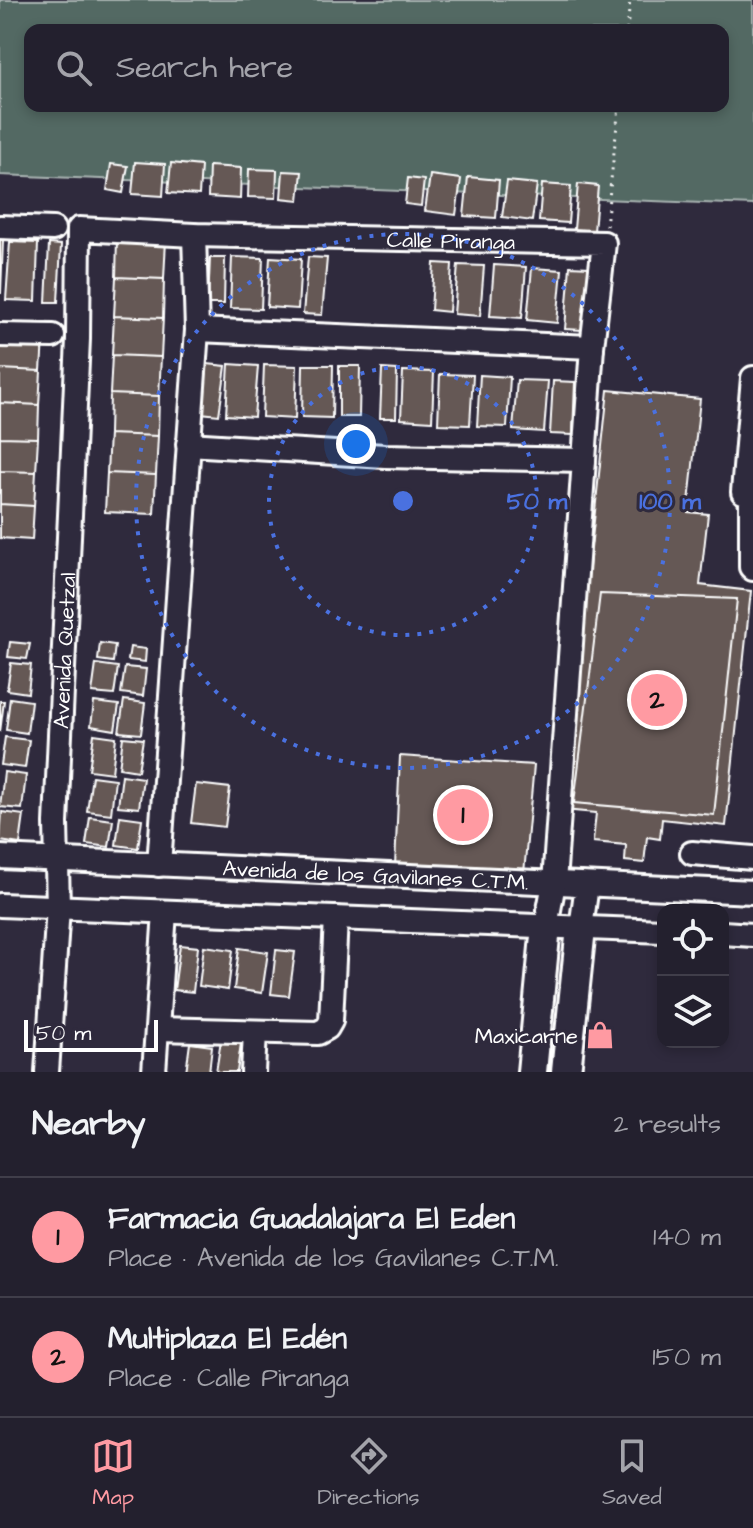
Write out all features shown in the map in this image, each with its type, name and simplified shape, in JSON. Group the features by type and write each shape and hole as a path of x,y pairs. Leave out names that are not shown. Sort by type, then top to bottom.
{"main road":[{"path":"532,1072 546,926"},
{"path":"566,1072 581,928"}],"street":[{"path":"0,227 53,229"},
{"name":"Calle Piranga","path":"79,229 194,235 604,243"},
{"name":"Avenida Quetzal","path":"47,1072 58,907 57,808 78,339 79,229"},
{"path":"159,865 197,330 194,235"},
{"path":"546,926 554,883 592,347 604,243"},
{"path":"197,330 592,347"},
{"path":"0,335 53,336"},
{"path":"753,378 751,433 743,492 751,492 753,569"},
{"path":"188,444 385,456 584,460"},
{"path":"692,853 753,858"},
{"name":"Avenida de los Gavilanes C.T.M.","path":"0,857 587,885"},
{"path":"581,928 587,885 753,892"},
{"name":"Avenida de los Gavilanes C.T.M.","path":"0,905 657,931"},
{"path":"154,1072 165,912"},
{"path":"158,1029 318,1033 327,1028 331,1021 336,918"},
{"path":"729,933 753,935"},
{"path":"253,1072 255,1032"}],"path":[{"path":"628,24 630,0"},
{"path":"604,243 618,112"}],"green space":[{"path":"0,0 753,0 753,205 0,175"}],"building":[{"path":"135,162 165,164 163,196 132,194"},
{"path":"171,163 201,166 199,195 168,193"},
{"path":"111,164 128,166 123,193 107,190"},
{"path":"209,166 241,168 240,199 208,197"},
{"path":"249,169 277,170 276,198 248,197"},
{"path":"283,171 302,172 299,200 281,198"},
{"path":"430,175 461,179 456,215 425,211"},
{"path":"468,177 499,180 496,218 464,216"},
{"path":"408,178 424,180 421,206 405,204"},
{"path":"507,181 537,184 532,221 502,217"},
{"path":"542,184 571,186 568,223 539,221"},
{"path":"578,184 598,186 594,231 574,229"},
{"path":"117,238 166,240 164,279 116,277"},
{"path":"0,240 3,240 1,293 0,293"},
{"path":"10,242 38,243 36,301 6,300"},
{"path":"49,244 61,245 58,302 46,302"},
{"path":"232,257 263,258 261,309 230,308"},
{"path":"270,257 301,259 298,309 267,307"},
{"path":"308,257 327,258 322,315 303,314"},
{"path":"210,258 225,258 224,304 208,304"},
{"path":"434,263 452,264 449,312 431,310"},
{"path":"458,265 484,266 480,316 454,314"},
{"path":"494,265 526,267 522,318 490,316"},
{"path":"570,266 589,267 583,330 565,329"},
{"path":"532,268 562,270 557,323 527,320"},
{"path":"116,277 164,279 163,318 114,316"},
{"path":"114,316 163,318 161,357 112,355"},
{"path":"0,336 43,338 41,371 0,369"},
{"path":"112,355 161,357 159,396 110,394"},
{"path":"207,364 226,366 219,415 201,413"},
{"path":"229,364 258,366 254,417 226,415"},
{"path":"264,365 297,366 295,419 262,417"},
{"path":"303,365 333,365 332,418 302,417"},
{"path":"339,366 360,366 359,417 339,417"},
{"path":"0,369 41,371 39,405 0,403"},
{"path":"382,369 397,370 396,418 380,418"},
{"path":"403,371 434,372 432,421 401,419"},
{"path":"440,374 473,375 470,425 438,424"},
{"path":"480,375 510,377 507,427 477,426"},
{"path":"517,380 548,381 544,432 513,430"},
{"path":"553,381 575,382 573,435 550,434"},
{"path":"608,390 700,399 688,512 708,514 700,585 751,591 726,826 662,819 660,839 647,837 644,863 625,861 626,845 593,842 596,813 563,810"},
{"path":"110,394 159,396 158,436 109,434"},
{"path":"0,403 39,405 38,438 0,437"},
{"path":"109,434 158,436 156,475 107,473"},
{"path":"0,437 38,438 36,472 0,471"},
{"path":"0,471 36,472 34,506 0,504"},
{"path":"107,473 156,475 154,514 105,512"},
{"path":"0,504 34,506 32,540 0,538"},
{"path":"600,594 737,599 714,815 574,803"},
{"path":"10,642 30,644 27,659 8,657"},
{"path":"100,643 115,645 113,662 98,660"},
{"path":"130,647 146,649 145,662 128,660"},
{"path":"11,663 31,665 28,693 7,690"},
{"path":"96,664 118,667 114,695 92,693"},
{"path":"125,667 146,669 143,696 121,693"},
{"path":"10,698 31,701 27,733 6,730"},
{"path":"124,700 145,703 141,734 119,732"},
{"path":"0,701 4,701 0,732"},
{"path":"94,702 119,705 115,730 91,726"},
{"path":"94,734 116,737 112,773 89,770"},
{"path":"5,737 29,740 25,768 1,765"},
{"path":"123,737 143,739 138,771 119,768"},
{"path":"400,756 534,765 524,873 395,866"},
{"path":"4,772 26,775 22,809 0,807"},
{"path":"122,775 143,778 139,808 118,806"},
{"path":"92,776 115,779 111,814 87,811"},
{"path":"196,784 230,788 225,827 191,823"},
{"path":"2,812 24,815 20,844 0,841"},
{"path":"120,816 142,819 138,848 116,845"},
{"path":"90,817 113,820 109,847 86,844"},
{"path":"180,945 198,947 193,992 174,990"},
{"path":"204,946 233,950 228,990 199,986"},
{"path":"239,948 268,952 262,993 234,989"},
{"path":"276,950 295,952 289,996 271,994"},
{"path":"221,1040 241,1043 237,1072 216,1072"},
{"path":"190,1043 212,1046 209,1072 186,1072"}],"place":[{"name":"Multiplaza El Edén","path":"657,700"},
{"name":"Farmacia Guadalajara El Eden","path":"463,815"},
{"name":"Maxicarne","path":"600,1035"}]}
